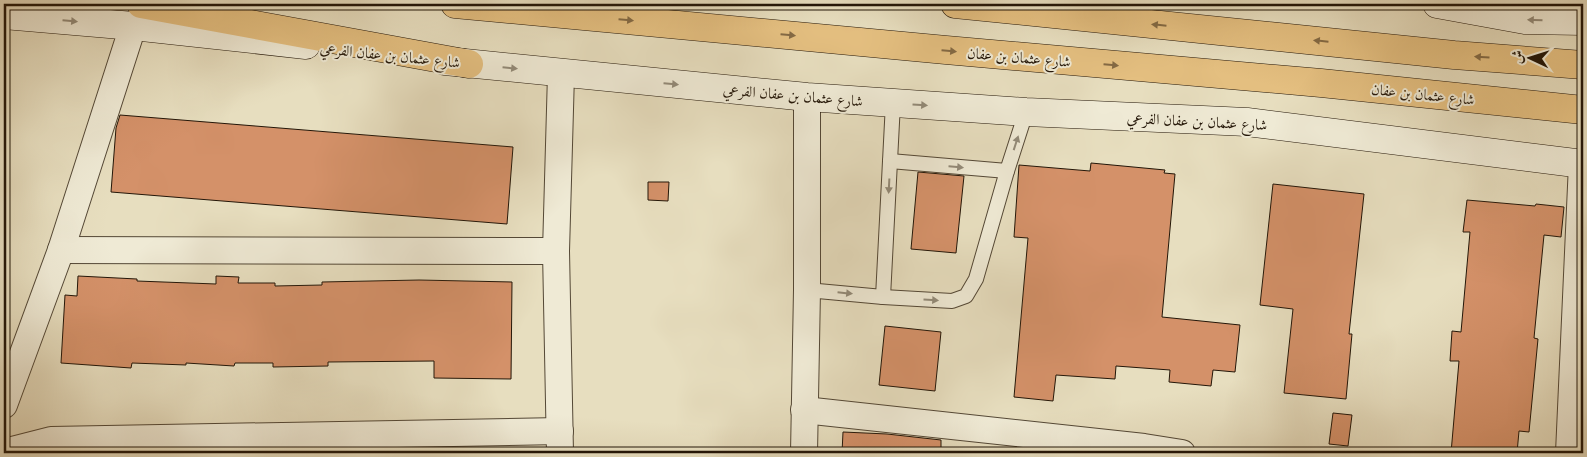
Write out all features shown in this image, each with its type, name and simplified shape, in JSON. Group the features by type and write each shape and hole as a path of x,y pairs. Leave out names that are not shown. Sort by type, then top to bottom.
{"main road":[{"name":"شارع عثمان بن عفان","path":"455,4 1321,83 1583,110"},
{"path":"956,4 1454,55 1583,64"},
{"path":"1437,4 1525,20 1583,22"},
{"path":"4,15 137,15"},
{"name":"شارع عثمان بن عفان الفرعي","path":"137,15 469,64 561,74 807,97 1026,112 1247,122 1583,164"}],"street":[{"path":"4,404 61,250 137,15"},
{"path":"4,452 51,440 275,445 560,442 556,251 561,74"},
{"path":"804,453 807,290 807,97"},
{"path":"1569,453 1583,164"},
{"path":"61,250 556,251"},
{"path":"804,410 1182,453"}],"lane":[{"path":"883,297 893,103"},
{"path":"807,290 883,297 952,300 966,296 976,279 1026,112"},
{"path":"890,160 1007,171"}],"building":[{"path":"120,115 513,147 507,224 111,192 116,128"},
{"path":"1091,163 1165,170 1164,173 1175,174 1162,317 1240,325 1235,372 1213,370 1211,386 1169,382 1170,370 1116,366 1115,379 1056,375 1053,401 1014,397 1028,238 1014,237 1019,165 1090,171"},
{"path":"918,172 964,176 956,253 911,249"},
{"path":"648,182 669,182 668,201 648,200"},
{"path":"1273,184 1364,194 1349,334 1352,334 1346,399 1284,393 1293,309 1260,305"},
{"path":"1467,200 1564,207 1561,237 1544,235 1534,338 1538,339 1529,432 1519,431 1517,453 1451,453 1459,361 1450,361 1452,331 1461,332 1470,232 1463,232"},
{"path":"78,276 137,279 137,281 216,284 216,276 239,277 238,283 275,283 275,286 322,285 322,282 419,280 512,282 511,379 434,378 434,361 328,362 328,366 273,367 273,363 235,363 234,366 186,363 186,365 132,363 131,368 61,363 65,295 77,296"},
{"path":"885,326 941,332 935,391 879,385"},
{"path":"1333,413 1352,415 1348,446 1329,444"},
{"path":"843,432 887,434 941,440 941,453 842,453"}]}
